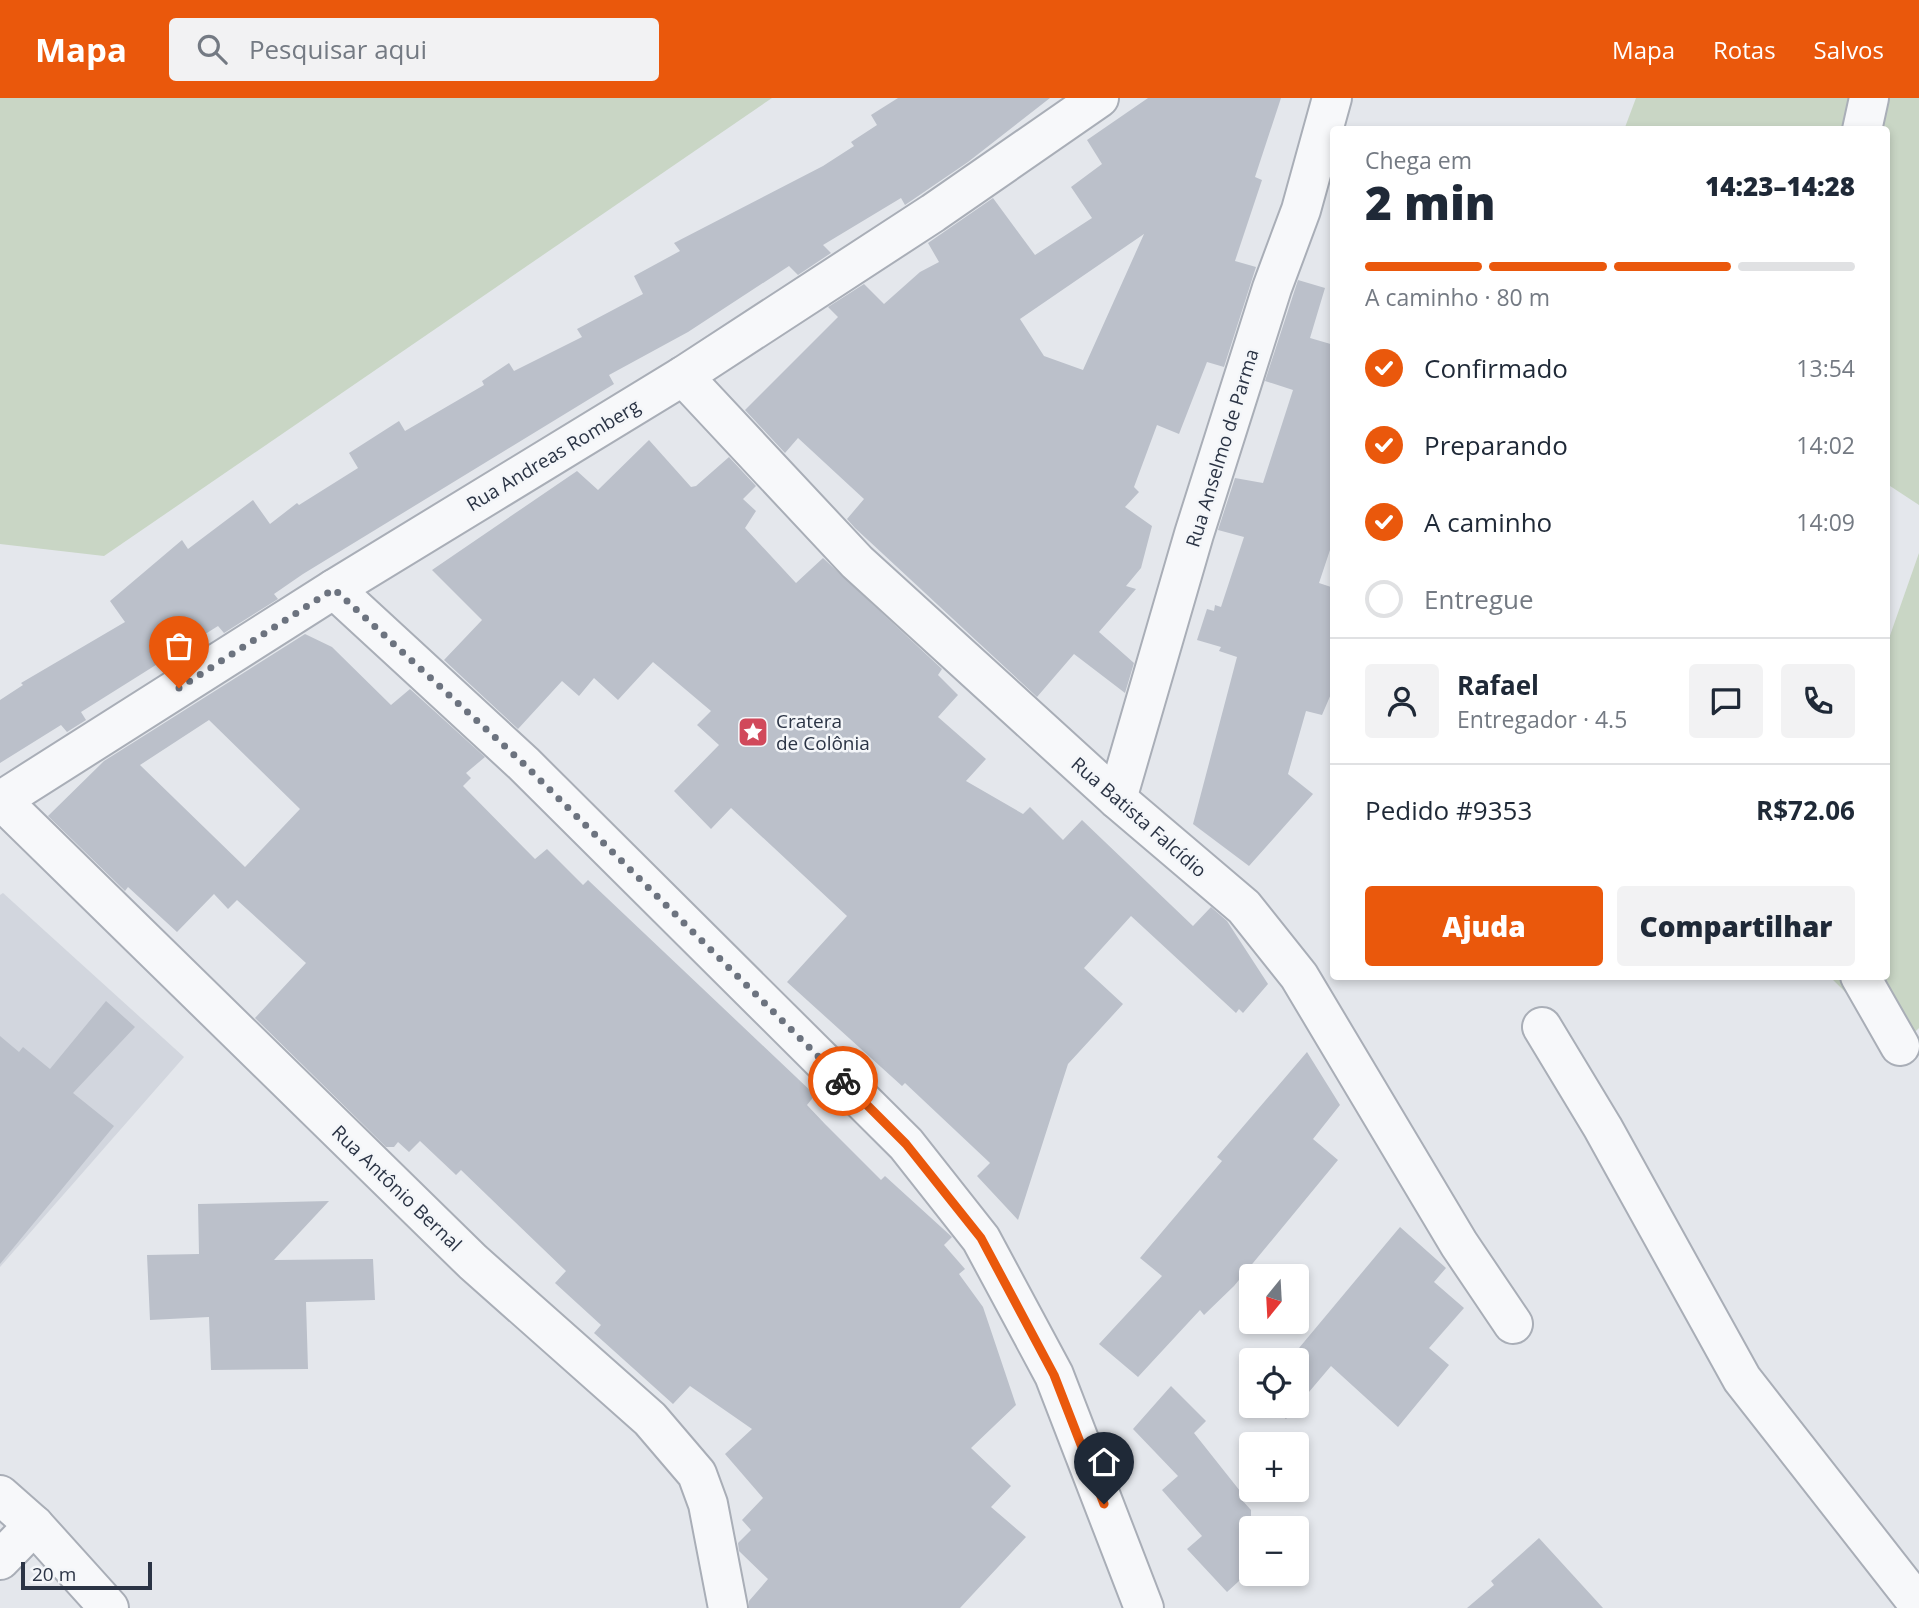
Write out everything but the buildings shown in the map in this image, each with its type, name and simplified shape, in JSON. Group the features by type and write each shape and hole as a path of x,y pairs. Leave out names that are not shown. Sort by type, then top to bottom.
{"street":[{"name":"Rua Andreas Romberg","path":"1,801 334,589 683,376 933,213 1099,98"},
{"name":"Rua Anselmo de Parma","path":"1117,799 1194,534 1272,288 1301,210 1332,98"},
{"path":"1863,126 1869,98"},
{"name":"Rua Batista Falcídio","path":"683,376 857,562 1117,799 1244,908 1299,976 1459,1244 1513,1324"},
{"path":"334,589 524,764 906,1144 981,1238 1054,1375 1144,1608"},
{"name":"Rua Antônio Bernal","path":"1,801 473,1262 658,1428 697,1474 709,1504 728,1608"},
{"path":"1862,980 1900,1046"},
{"path":"1542,1027 1603,1128 1742,1379 1919,1605"},
{"path":"0,1495 34,1525 109,1608"},
{"path":"0,1560 34,1525"}],"shaded area":[{"path":"3,893 184,1057 0,1267 0,895"}],"green space":[{"path":"0,98 772,98 104,556 0,544"},
{"path":"1636,98 1919,98 1919,505 1890,486 1890,126 1626,126"},
{"path":"1919,553 1919,1028 1900,1046 1833,980 1890,980 1890,635"}],"way so far":[{"path":"179,688 334,589 524,764 843,1081"}],"place":[{"name":"Cratera de Colônia","path":"753,732"}],"route":[{"path":"843,1081 906,1144 981,1238 1054,1375 1104,1504"}]}
